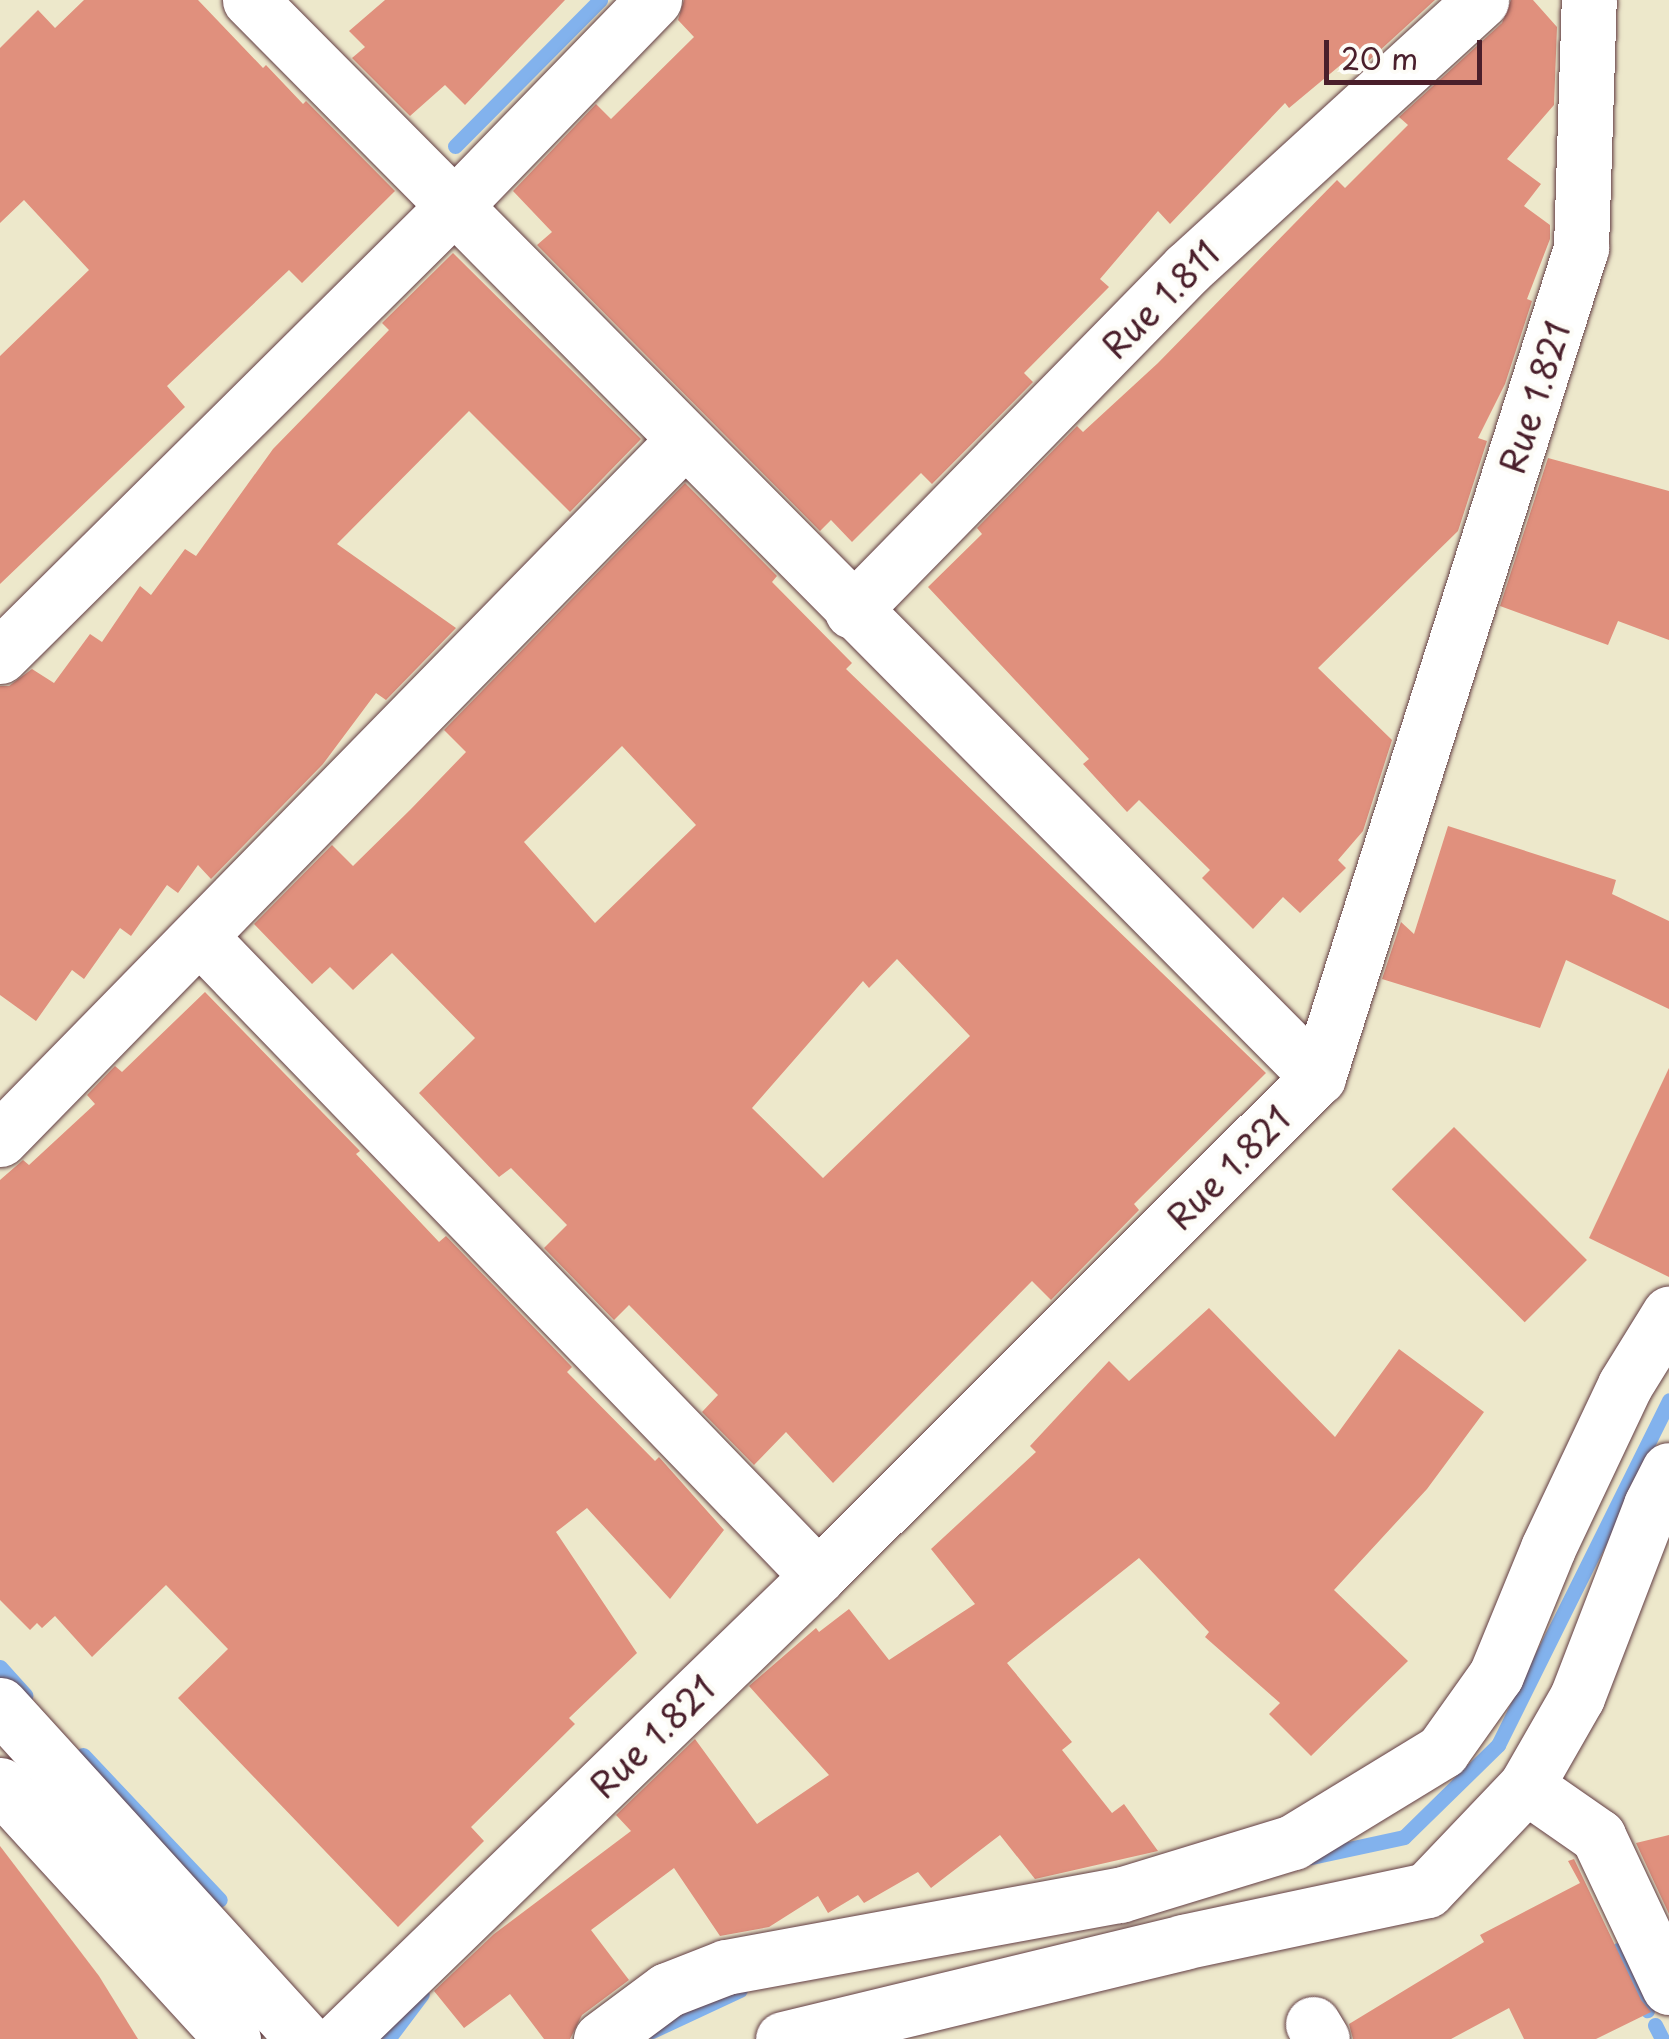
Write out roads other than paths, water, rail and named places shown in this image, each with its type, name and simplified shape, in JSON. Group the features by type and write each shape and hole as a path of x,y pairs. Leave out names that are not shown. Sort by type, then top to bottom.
{"street":[{"path":"250,0 683,441 1318,1076"},
{"path":"0,656 455,205 654,0"},
{"name":"Rue 1.811","path":"852,610 1188,268 1481,0"},
{"name":"Rue 1.821","path":"340,2039 818,1576 1318,1076 1581,248 1589,0"},
{"path":"0,1139 683,441"},
{"path":"200,938 818,1576"},
{"path":"600,2039 666,1990 726,1967 1120,1895 1294,1842 1442,1751 1496,1675 1548,1548 1625,1385 1669,1314"},
{"path":"783,2039 1183,1942 1427,1890 1526,1786 1577,1696 1663,1496"},
{"path":"0,1705 304,2039"},
{"path":"0,1784 233,2039"},
{"path":"1526,1786 1598,1836 1669,1986"}],"waterway":[{"path":"455,146 600,0"},
{"path":"1307,1858 1404,1837 1498,1745 1669,1400"},
{"path":"0,1667 25,1695"},
{"path":"83,1755 220,1900"},
{"path":"1618,1950 1647,2010"},
{"path":"652,2031 740,1990"},
{"path":"388,2039 422,1994"},
{"path":"1655,2025 1662,2039"}]}
